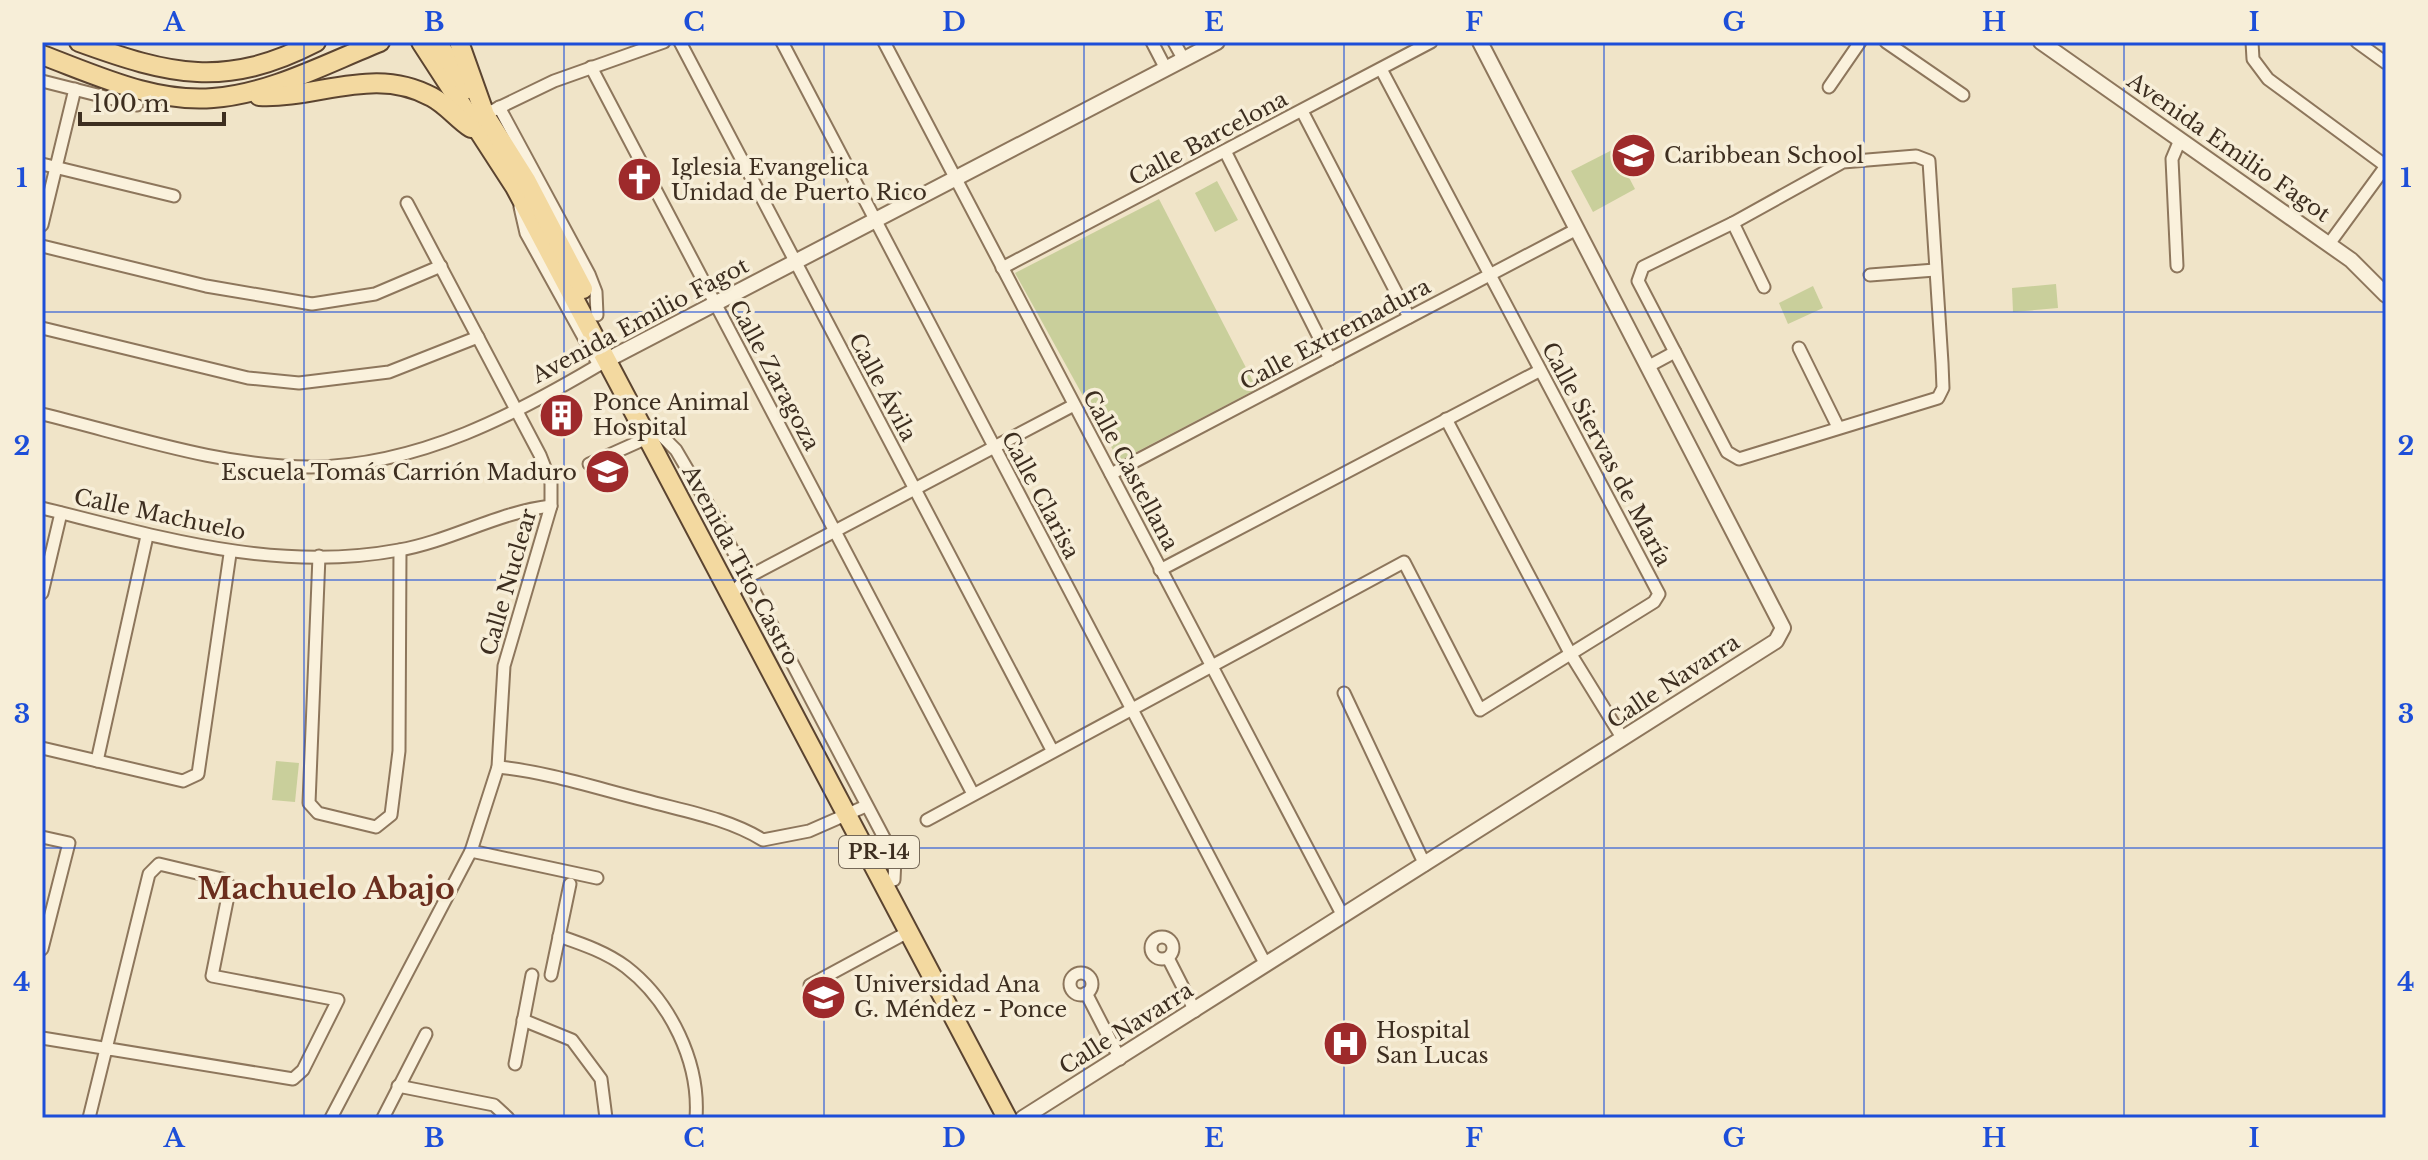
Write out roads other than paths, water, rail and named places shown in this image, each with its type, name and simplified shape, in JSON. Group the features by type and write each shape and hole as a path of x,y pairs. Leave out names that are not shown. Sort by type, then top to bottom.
{"main road":[{"path":"79,42 165,70 203,75 250,69 316,42"},
{"path":"288,56 302,42"},
{"path":"42,55 162,95 210,99 245,93 380,42"},
{"name":"Avenida Tito Castro","path":"421,42 515,187 608,360 738,587 1021,1118"},
{"path":"437,42 492,111"},
{"name":"Avenida Tito Castro","path":"459,42 526,180 597,315 608,360"},
{"path":"245,93 263,97 359,82 392,84 430,96 483,137"},
{"name":"Avenida Tito Castro","path":"856,810 908,932 1007,1118"}],"street":[{"path":"492,111 591,67 664,42"},
{"name":"Calle Ávila","path":"680,42 1052,750"},
{"name":"Calle Clarisa","path":"782,42 1266,965"},
{"name":"Calle Castellana","path":"884,42 1343,916"},
{"path":"1152,42 1166,69"},
{"path":"1174,42 1184,60"},
{"name":"Avenida Emilio Fagot","path":"42,414 224,459 312,467 410,453 452,440 716,306 1217,42"},
{"name":"Calle Barcelona","path":"1002,268 1431,42"},
{"name":"Calle Navarra","path":"1021,1118 1120,1059 1776,641 1783,628 1480,42"},
{"path":"1829,87 1860,42"},
{"path":"1886,42 1963,95"},
{"name":"Avenida Emilio Fagot","path":"2041,42 2329,244 2376,282 2386,295"},
{"path":"2252,42 2253,59 2268,79 2386,166 2329,244"},
{"path":"2357,42 2386,63"},
{"name":"Calle Zaragoza","path":"591,67 973,794"},
{"name":"Calle Siervas de María","path":"927,820 1404,562 1480,710 1654,602 1659,594 1381,69"},
{"path":"42,81 137,105"},
{"path":"42,225 75,89"},
{"path":"1302,111 1409,317"},
{"path":"2177,266 2172,159 2180,140"},
{"path":"1225,151 1330,359"},
{"path":"1916,156 1929,161 1943,388 1938,398 1739,459 1727,452 1638,281 1643,267 1733,223 1843,162 1916,156"},
{"path":"42,164 174,196"},
{"name":"Calle Nuclear","path":"331,1118 471,851 498,767 504,666 551,506 551,483 407,203"},
{"path":"1733,223 1764,287"},
{"name":"Calle Extremadura","path":"1111,474 1577,229"},
{"path":"42,246 206,286 312,304 375,294 441,266"},
{"path":"1870,275 1935,270"},
{"path":"42,328 248,378 299,383 389,372 478,337"},
{"path":"1799,348 1838,427"},
{"path":"1649,366 1675,352"},
{"path":"1160,570 1539,371"},
{"path":"589,464 653,435 690,472 738,587 834,531 1074,405"},
{"path":"1446,419 1570,653 1623,739"},
{"name":"Calle Machuelo","path":"42,508 230,554 319,556 400,550 526,509 551,506"},
{"path":"42,593 61,513"},
{"path":"97,761 147,536"},
{"path":"319,556 309,803 318,813 376,827 391,815 399,751 400,550"},
{"path":"42,748 183,781 198,774 230,554"},
{"path":"1344,693 1425,865"},
{"path":"498,767 529,770 704,816 744,828 763,840 809,831 856,810 874,819 895,859 894,880"},
{"path":"42,837 69,843 42,949"},
{"path":"471,851 597,878"},
{"path":"42,1038 106,1049 293,1079 303,1070 338,1000 212,976 230,886 222,879 159,864 149,874 106,1049 89,1118"},
{"path":"551,975 570,884"},
{"path":"810,985 908,932"},
{"path":"559,936 593,948 626,967 655,996 683,1040 694,1077 696,1118"},
{"path":"1168,958 1195,1011"},
{"path":"515,1064 532,975"},
{"path":"1086,993 1120,1059"},
{"path":"523,1020 572,1040 601,1079 606,1118"},
{"path":"383,1118 426,1034"},
{"path":"398,1086 494,1105 508,1118"}],"place":[{"name":"Caribbean School","path":"1633,155"},
{"name":"Iglesia Evangelica Unidad de Puerto Rico","path":"640,180"},
{"name":"Ponce Animal Hospital","path":"562,415"},
{"name":"Escuela Tomás Carrión Maduro","path":"608,472"},
{"name":"Universidad Ana G. Méndez - Ponce","path":"823,997"},
{"name":"Hospital San Lucas","path":"1345,1043"}],"district":[{"name":"Machuelo Abajo","path":"326,889"}]}
